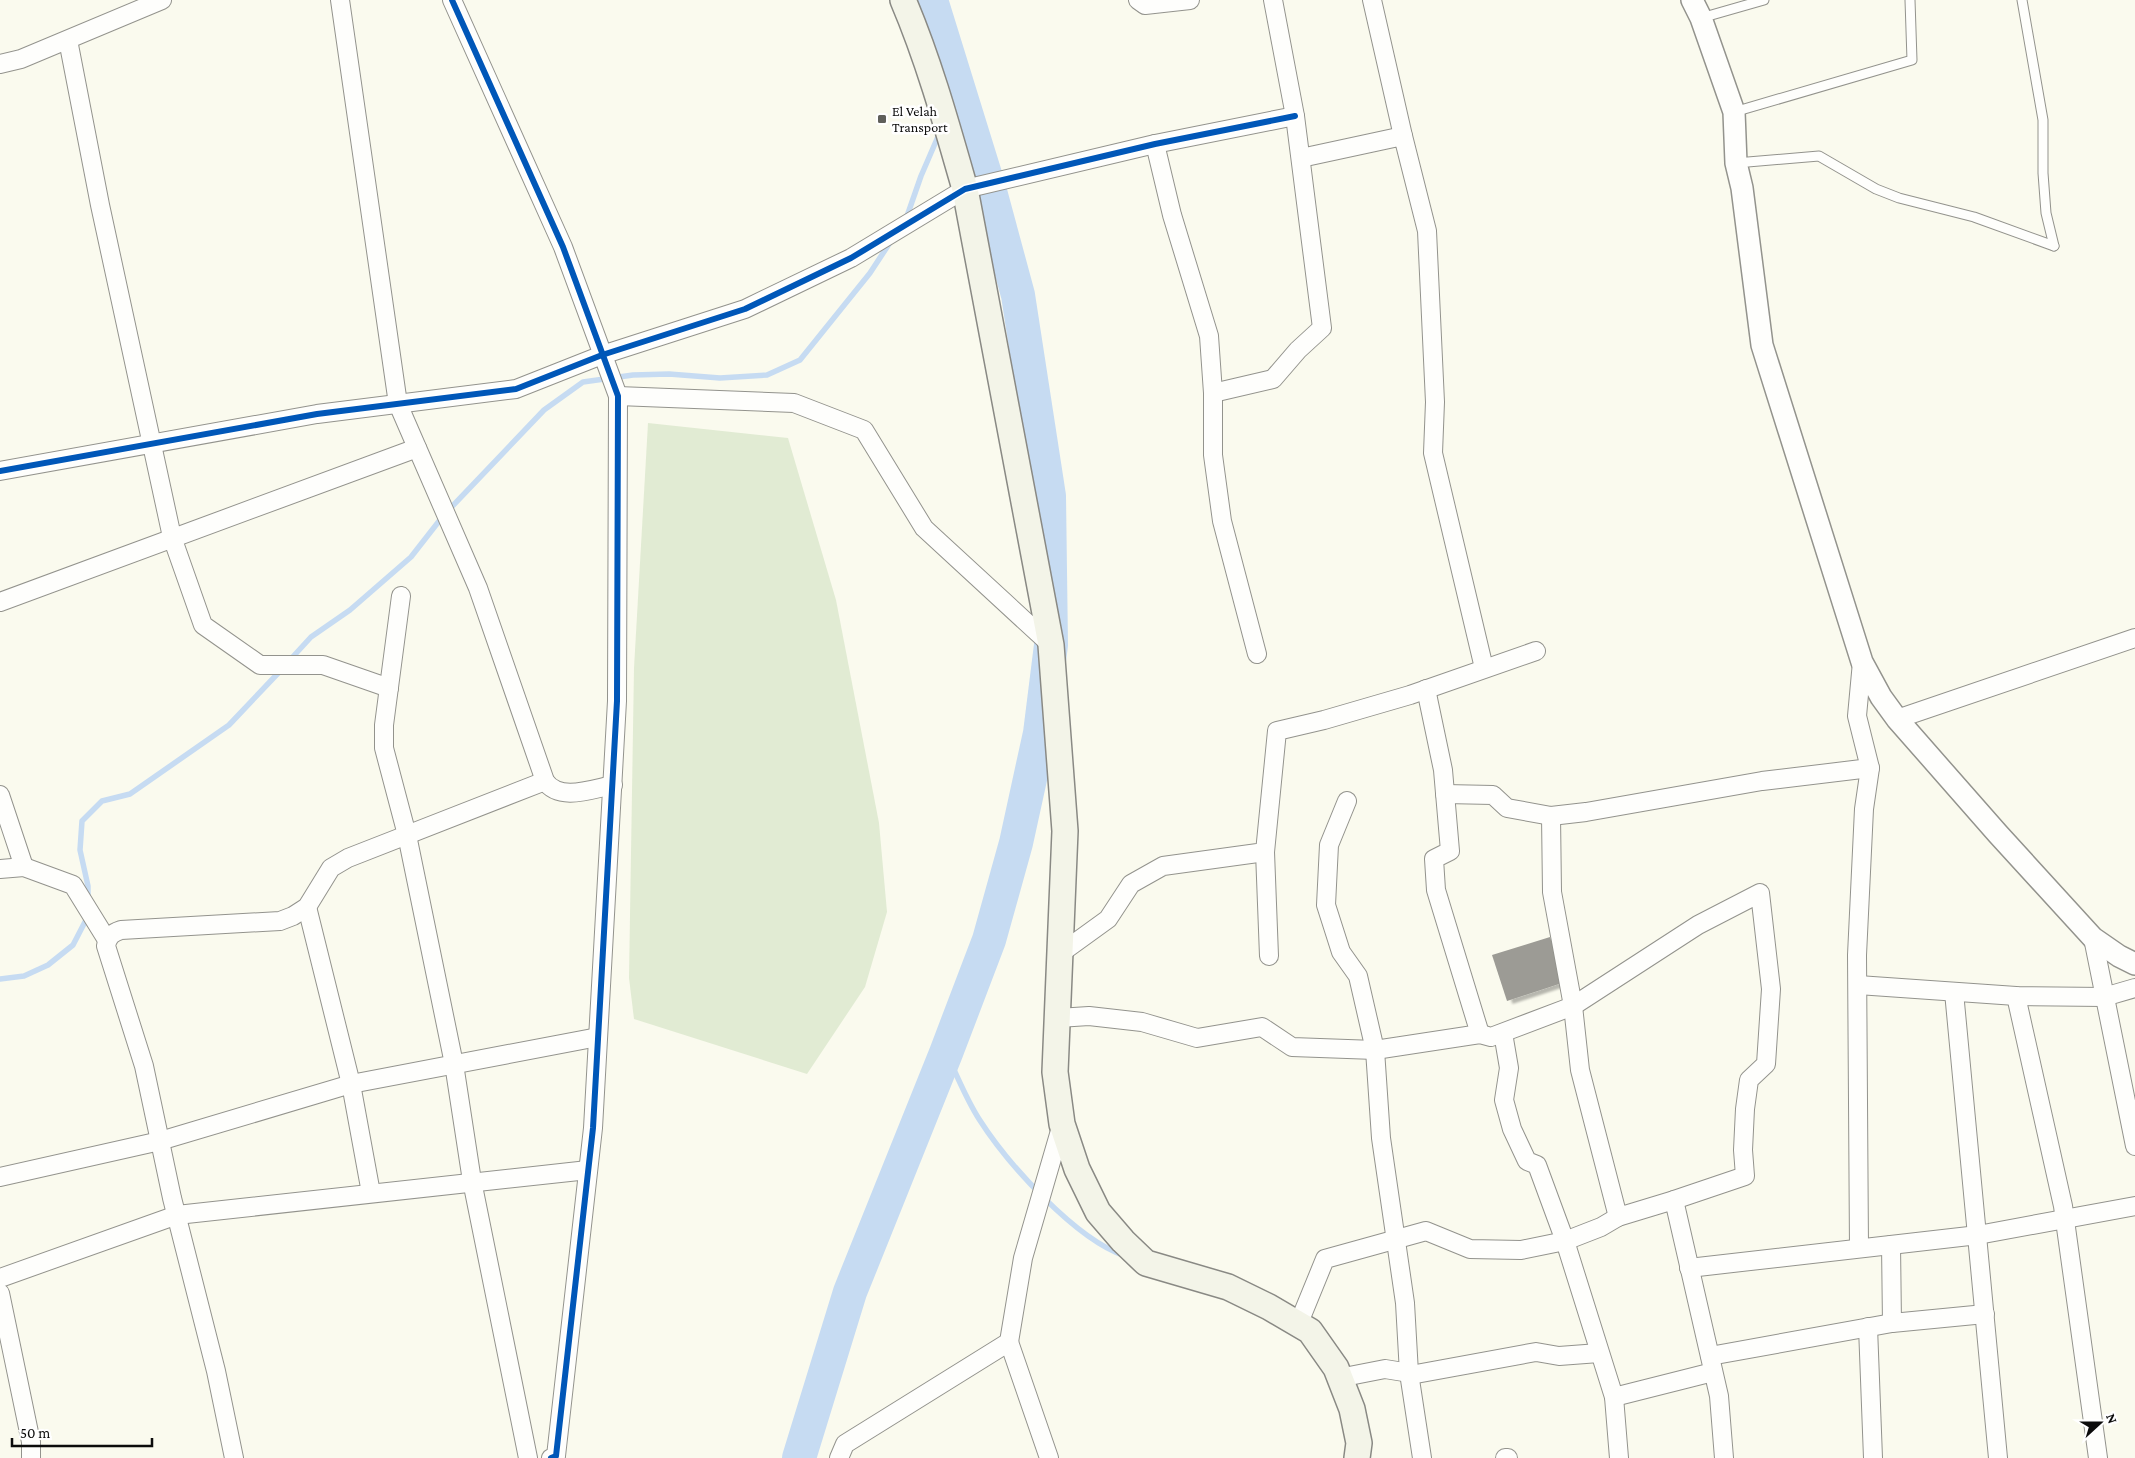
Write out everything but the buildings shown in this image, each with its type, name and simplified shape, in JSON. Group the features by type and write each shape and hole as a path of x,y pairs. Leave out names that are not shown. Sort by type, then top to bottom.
{"main road":[{"path":"903,0 945,118 966,189 1051,645 1066,832 1055,1072 1062,1124 1077,1169 1098,1212 1123,1242 1146,1263 1228,1288 1269,1307 1310,1331 1336,1368 1352,1409 1359,1443 1357,1458"}],"street":[{"path":"0,64 21,59 162,0"},
{"path":"340,0 398,404 478,588 545,781 549,787 562,792 572,793 613,785"},
{"path":"452,0 562,247 618,396 617,700 593,1128 556,1456 551,1458"},
{"path":"1138,0 1145,5 1190,0"},
{"path":"1213,393 1273,379 1298,350 1322,328 1295,116 1273,0"},
{"path":"1372,0 1427,231 1436,402 1433,453 1484,668"},
{"path":"1696,9 1734,112 1736,164 1742,188 1762,345 1862,662 1897,719 1998,834 2093,938 2119,956 2135,964"},
{"path":"68,40 100,205 172,537 204,625 260,665 323,665 390,688"},
{"path":"0,471 317,414 516,389 602,355 745,309 851,258 966,189 1155,144 1295,116"},
{"path":"1301,158 1403,136"},
{"path":"1155,144 1172,215 1209,336 1213,393 1213,455 1222,521 1256,654"},
{"path":"618,396 794,403 864,430 924,528 1051,645"},
{"path":"0,602 417,448"},
{"path":"401,596 383,736 384,748 407,835 454,1064 472,1181 528,1458"},
{"path":"1897,719 2135,638"},
{"path":"1269,956 1266,852 1277,731 1324,720 1426,689 1536,651"},
{"path":"1859,1248 1858,985 1864,809 1870,768 1857,716 1862,662"},
{"path":"1426,689 1443,770 1450,851 1434,858 1436,890 1480,1034"},
{"path":"1445,794 1493,795 1507,808 1551,816 1586,812 1762,781 1870,768"},
{"path":"234,1458 216,1371 177,1215 144,1066 106,946 107,940 110,935 121,930 280,921 293,916 307,907 331,868 348,858 545,781"},
{"path":"0,795 24,867"},
{"path":"1347,801 1329,844 1326,905 1341,952 1358,976 1375,1050 1381,1138 1405,1303 1409,1372 1422,1458"},
{"path":"1551,816 1552,892 1573,1006 1580,1070 1618,1217"},
{"path":"1061,953 1108,919 1131,884 1163,866 1266,852"},
{"path":"0,869 24,867 74,885 107,940"},
{"path":"1058,1018 1089,1016 1142,1022 1198,1038 1262,1027 1292,1047 1375,1050 1480,1034 1491,1037 1573,1006 1698,925 1760,893 1771,989 1766,1064 1749,1080 1745,1109 1743,1150 1745,1176 1618,1217 1601,1227 1565,1241 1521,1250 1470,1249 1426,1231 1325,1259 1298,1325"},
{"path":"307,907 351,1084 370,1193"},
{"path":"2093,938 2135,1146"},
{"path":"1858,985 2016,996 2104,997 2135,988"},
{"path":"1954,992 1998,1458"},
{"path":"2016,996 2065,1220 2098,1458"},
{"path":"1503,1033 1509,1068 1504,1100 1512,1129 1527,1161 1537,1165 1565,1241 1614,1397 1619,1458"},
{"path":"0,1177 160,1140 351,1084 598,1037"},
{"path":"1049,1458 1009,1342 1023,1258 1062,1124"},
{"path":"0,1278 177,1215 472,1181 588,1170"},
{"path":"1674,1200 1719,1396 1724,1458"},
{"path":"1689,1268 1978,1235 2135,1206"},
{"path":"1891,1245 1892,1322"},
{"path":"0,1293 6,1355 30,1442 31,1458"},
{"path":"1614,1397 1712,1364 1868,1327 1892,1322 1985,1314"},
{"path":"1868,1327 1873,1458"},
{"path":"839,1458 845,1444 1009,1342"},
{"path":"1340,1378 1385,1369 1416,1374 1536,1352 1559,1356 1599,1352"}],"lane":[{"path":"1696,9 1764,0"},
{"path":"1734,112 1912,60 1910,0"},
{"path":"1736,164 1819,156 1876,189 1899,198 1974,217 2054,246 2046,213 2043,174 2043,120 2022,0"}],"green space":[{"path":"648,423 788,438 836,600 879,823 887,912 865,987 807,1074 634,1019 629,978 634,668"}],"waterway":[{"path":"799,1458 850,1292 946,1053 989,940 1016,843 1040,733 1051,645 1049,496 1018,295 988,184 931,0"},
{"path":"949,102 955,76"},
{"path":"906,219 921,176 940,132"},
{"path":"289,661 311,637 350,610 411,557 443,516 544,410 583,382 633,375 669,374 720,378 767,375 800,360 870,273 891,241"},
{"path":"88,900 88,886 80,850 82,821 102,801 130,794 229,725 283,668"},
{"path":"0,979 24,976 48,965 73,945 88,916"},
{"path":"946,1053 979,1119 991,1137 1024,1177 1064,1217 1085,1234 1125,1256"}],"cycle path":[{"path":"452,0 563,247 618,396 617,701 593,1128 556,1456 551,1458"},
{"path":"0,471 317,414 516,389 602,355 745,309 851,258 965,189 1155,144 1295,116"}],"place":[{"name":"El Velah Transport","path":"882,119"}]}
